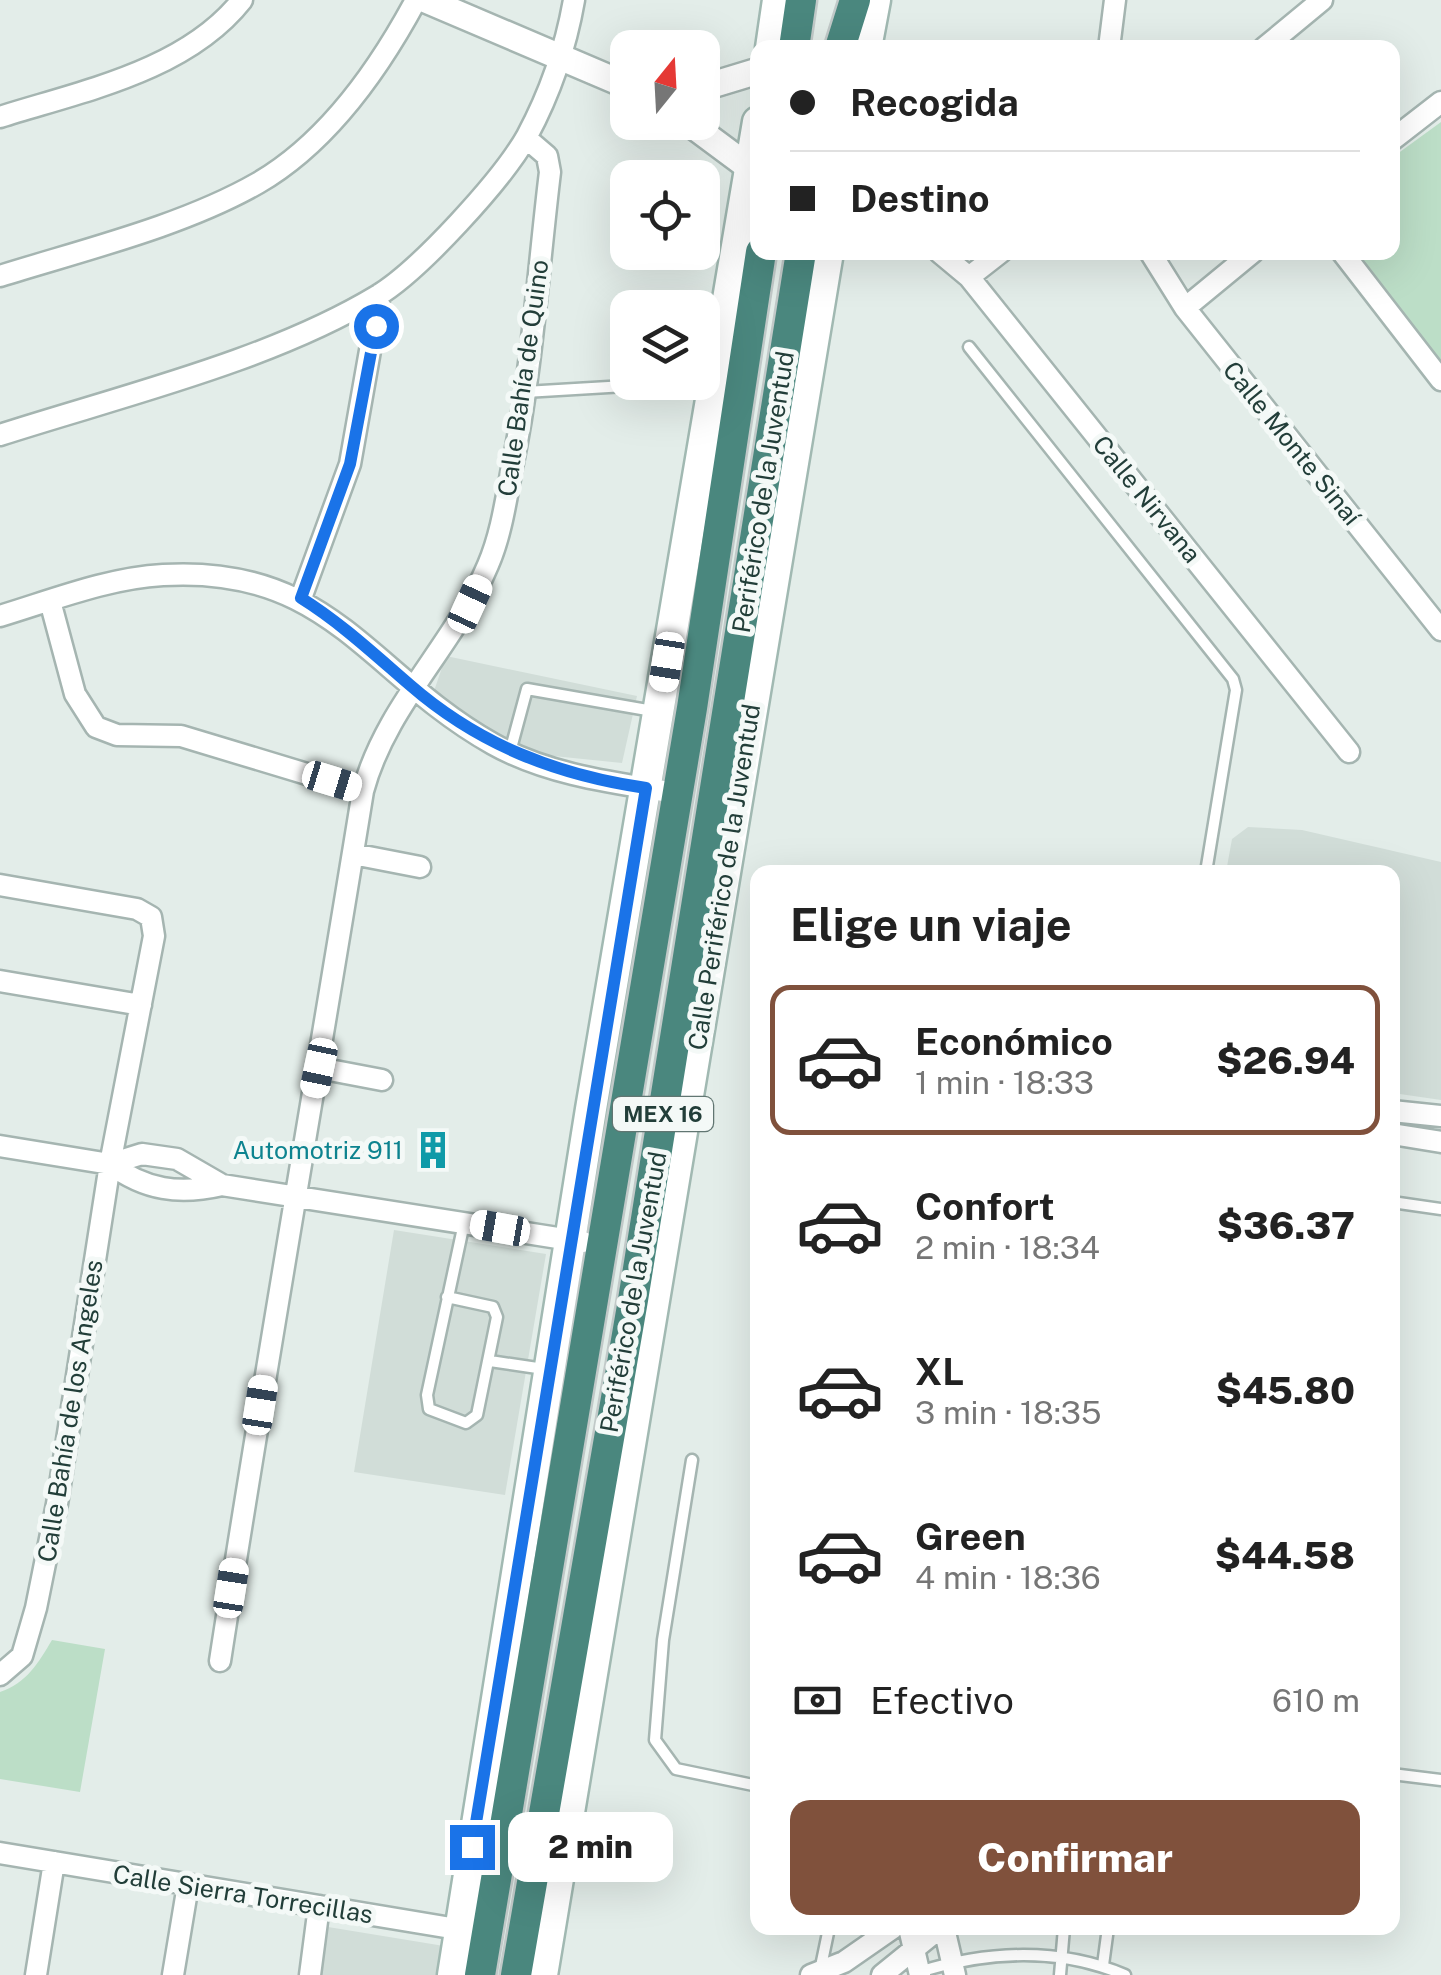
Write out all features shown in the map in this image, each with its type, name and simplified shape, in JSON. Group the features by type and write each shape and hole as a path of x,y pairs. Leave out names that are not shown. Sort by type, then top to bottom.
{"highway":[{"path":"795,40 801,0"},
{"path":"839,40 845,0"},
{"path":"841,40 856,0"},
{"name":"Periférico de la Juventud","path":"480,1975 473,1931 585,1243 662,791 760,260"},
{"name":"Periférico de la Juventud","path":"536,1973 632,1300 801,260"}],"main road":[{"path":"771,40 778,0"},
{"path":"867,40 874,0"},
{"path":"720,311 750,185"},
{"name":"Calle Periférico de la Juventud","path":"536,1973 827,260"},
{"path":"662,791 659,713 701,400"},
{"path":"454,1975 473,1931 549,1370 585,1243"}],"street":[{"path":"0,117 106,84 172,56 214,30 242,0"},
{"path":"0,276 220,203 261,182 322,130 370,76 416,0"},
{"path":"426,0 610,79"},
{"path":"0,435 304,334 380,294 429,252 526,138 559,58 574,0"},
{"path":"1110,40 1115,0"},
{"path":"1274,40 1322,0"},
{"path":"720,83 750,73"},
{"path":"1400,134 1441,102"},
{"name":"Calle Bahía de Quino","path":"220,1660 292,1197 319,1068 363,790 372,758 411,686 449,639 490,562 524,392 550,164 542,148 526,138"},
{"path":"711,140 750,170"},
{"name":"Calle Nirvana","path":"949,260 969,277 1349,752"},
{"path":"969,277 991,260"},
{"name":"Calle Monte Sinaí","path":"1155,260 1185,308 1441,630"},
{"path":"1185,308 1243,260"},
{"path":"1348,260 1441,380"},
{"path":"301,598 350,464 380,294"},
{"path":"0,616 114,582 162,575 249,582 301,598 330,616 411,686 460,723 510,752 569,772 662,791"},
{"path":"50,601 75,694 96,727 116,735 181,736 363,790"},
{"path":"353,854 420,868"},
{"name":"Calle Bahía de los Angeles","path":"0,885 124,906 150,917 154,936 110,1164 57,1504 22,1656"},
{"path":"0,981 141,1005"},
{"path":"319,1068 382,1080"},
{"path":"1400,1112 1441,1116"},
{"path":"1400,1135 1441,1142"},
{"path":"0,1146 110,1164 142,1154 177,1159 222,1185 585,1243"},
{"path":"110,1164 136,1183 193,1192 222,1185"},
{"path":"0,1652 22,1656"},
{"path":"0,1676 22,1656"},
{"name":"Calle Sierra Torrecillas","path":"0,1853 473,1931"},
{"path":"36,1975 54,1862"},
{"path":"173,1975 188,1885"},
{"path":"310,1975 319,1906"},
{"path":"815,1973 844,1962 883,1935"},
{"path":"911,1935 918,1966"},
{"path":"882,1975 918,1966 938,1935"},
{"path":"944,1935 953,1968"}],"lane":[{"path":"969,347 1233,679 1236,690 1207,865"},
{"path":"524,392 610,387"},
{"path":"510,752 527,688 586,696 659,713"},
{"path":"1400,1203 1441,1209"},
{"path":"448,1297 484,1304 496,1312 490,1361 472,1420 448,1419 430,1409 427,1395 464,1222"},
{"path":"490,1361 549,1370"},
{"path":"692,1460 660,1658 655,1740 676,1769 750,1784"},
{"path":"1400,1775 1441,1780"},
{"path":"815,1973 827,1935"},
{"path":"1060,1975 1064,1935"},
{"path":"1103,1966 1107,1935"},
{"path":"918,1966 953,1968 1011,1954 1062,1957 1125,1975"}],"shaded area":[{"path":"446,656 637,696 622,763 534,754 482,727 434,691"},
{"path":"1248,827 1302,830 1441,862 1441,1100 1400,1094 1400,865 1227,865 1232,839"},
{"path":"394,1230 546,1254 505,1495 354,1472"},
{"path":"322,1926 444,1946 440,1975 315,1975"}],"green space":[{"path":"1441,122 1441,375 1351,260 1400,260 1400,152"},
{"path":"52,1640 105,1649 80,1792 0,1779 0,1692 24,1678"}],"place":[{"name":"Automotriz 911","path":"433,1150"}],"route":[{"path":"376,326 350,464 301,598 330,616 411,686 494,744 569,772 646,788 472,1847"}]}
